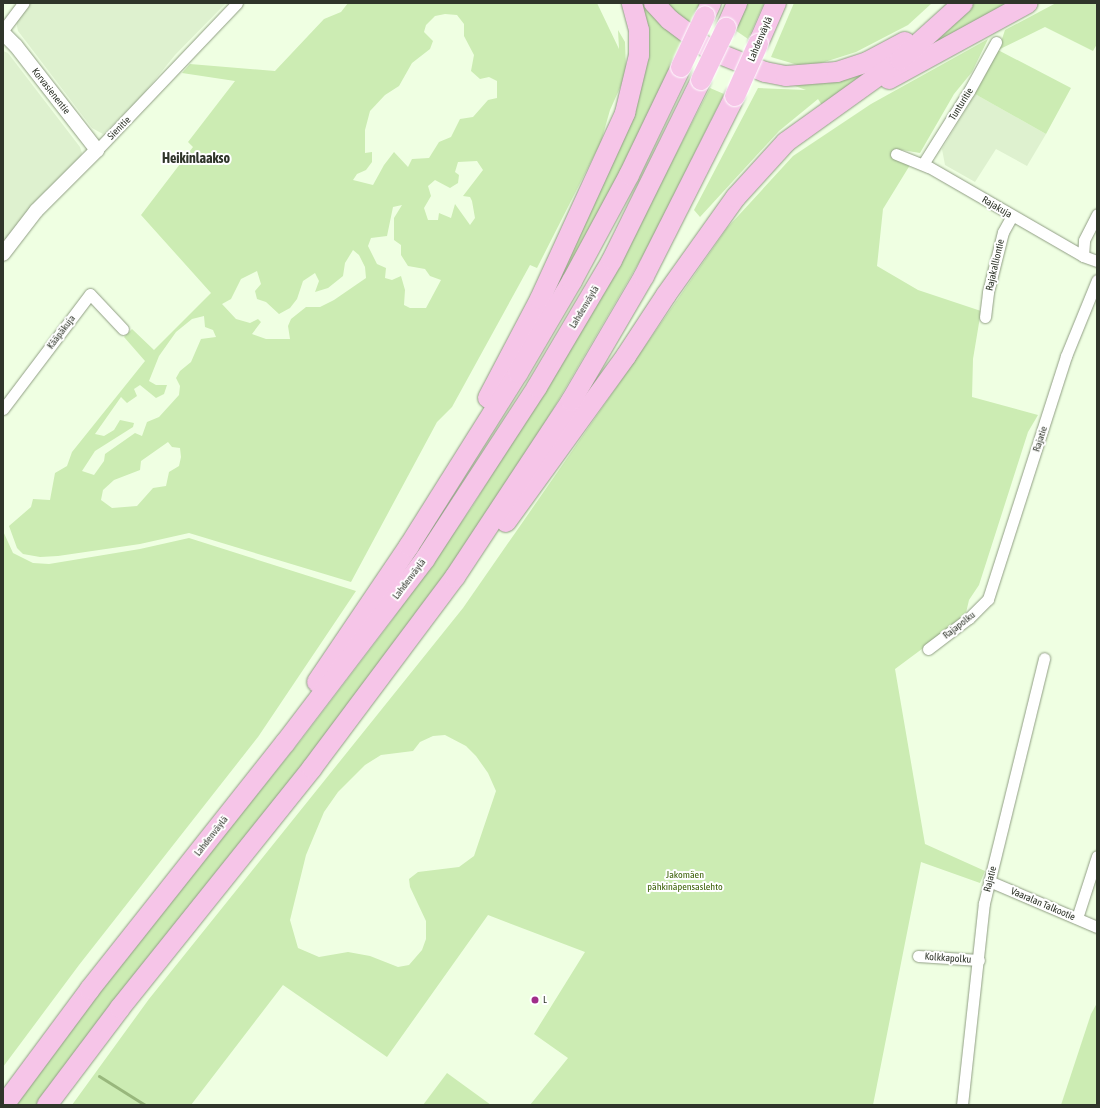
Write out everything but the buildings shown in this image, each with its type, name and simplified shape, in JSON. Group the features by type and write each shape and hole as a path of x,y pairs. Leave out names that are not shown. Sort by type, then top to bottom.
{"highway":[{"path":"409,546 540,299 625,113 639,55 639,30 632,3"},
{"path":"654,3 670,20 710,50 765,72 786,76 837,72 867,62 894,49 916,34 944,3"},
{"name":"Lahdenväylä","path":"4,1105 90,989 248,789 425,559 537,387 612,260 701,80 737,3"},
{"name":"Lahdenväylä","path":"47,1105 120,1008 397,657 455,577 571,401 644,276 735,96 776,3"},
{"path":"397,657 456,591 626,356 666,294 736,197 786,142 900,60 963,3"},
{"path":"818,119 1028,3"},
{"path":"248,789 279,737 409,546 518,373 572,281 629,175 708,9"}],"street":[{"path":"3,30 23,3"},
{"name":"Sienitie","path":"3,254 36,211 97,150 237,3"},
{"name":"Korvasienentie","path":"3,33 16,46 97,150"},
{"name":"Tunturitie","path":"923,164 969,91 996,42"},
{"name":"Rajakuja","path":"896,154 923,164 1083,256 1097,261"},
{"path":"1083,256 1084,240 1097,214"},
{"name":"Rajakalliontie","path":"985,317 988,292 1003,232 1012,216"},
{"name":"Rajatie","path":"988,599 1066,356 1097,280"},
{"name":"Kääpäkuja","path":"3,409 90,294 123,329"},
{"name":"Rajapolku","path":"928,649 969,618 988,599"},
{"name":"Rajatie","path":"962,1105 979,960 984,903 1044,658"},
{"path":"1077,918 1097,856"},
{"name":"Vaaralan Talkootie","path":"989,881 1097,927"},
{"name":"Kolkkapolku","path":"918,956 979,960"}],"shaded area":[{"path":"29,3 226,3 175,55 141,97 103,134 92,128 18,31 16,21"},
{"path":"3,51 8,53 80,147 82,153 80,158 3,245"},
{"path":"975,94 1046,134 1027,166 996,149 975,182 945,165 942,149"}],"green space":[{"path":"348,3 597,3 619,49 618,30 625,42 626,68 623,81 610,110 601,142 537,268 530,265 452,407 437,422 351,582 189,533 140,544 58,556 40,557 23,554 17,548 9,526 31,507 33,499 50,500 55,473 67,466 72,452 145,361 124,337 132,329 154,350 211,293 141,215 193,147 188,142 235,81 182,73 190,64 275,71 324,19 341,12","holes":["445,14 457,15 464,24 464,36 474,55 471,71 480,79 489,77 497,81 497,98 488,100 473,117 460,119 451,137 439,142 429,158 412,159 408,167 394,152 384,165 373,185 353,180 357,174 366,170 372,162 372,152 365,153 365,130 370,111 385,95 399,86 412,63 430,49 433,41 424,32 426,25 435,16","477,161 483,170 463,196 470,197 472,201 475,218 470,225 455,204 451,218 439,213 438,220 428,220 424,208 431,196 428,186 435,180 450,188 458,183 459,175 455,172 458,162","402,205 394,218 394,240 401,245 401,255 408,266 425,269 430,276 441,280 426,308 410,308 404,305 405,290 401,276 392,280 385,278 386,268 377,264 368,246 371,238 387,236 393,207","353,250 359,255 365,267 366,278 334,300 320,307 306,307 291,319 288,326 290,339 266,339 252,334 261,322 258,319 250,323 236,319 222,304 231,299 241,279 257,271 261,284 255,291 257,299 266,302 279,314 290,308 297,299 303,281 315,273 319,281 315,292 328,288 343,276 345,263","204,316 205,327 213,330 216,337 201,339 191,362 180,371 176,378 180,386 179,395 159,417 147,422 142,436 135,433 105,454 104,461 94,475 82,471 95,451 133,427 134,423 120,420 114,430 104,436 95,434 121,397 127,403 137,396 134,389 140,385 156,398 164,394 167,385 156,385 149,381 159,356 176,332 192,319","168,442 172,447 180,448 181,457 179,466 169,472 166,486 153,488 137,506 112,508 101,500 103,490 114,480 140,470 141,461"]},
{"path":"641,3 684,44 631,154 568,270 506,379 630,111"},
{"path":"660,3 703,3 690,30"},
{"path":"747,3 764,3 748,39 735,30"},
{"path":"794,3 932,3 908,25 856,52 815,65 798,65 771,57"},
{"path":"955,3 823,107 818,99 779,131 700,217 694,210 758,88 806,90 787,83 869,69"},
{"path":"971,3 1015,3 923,49"},
{"path":"1056,3 1097,3 1097,44 1093,51 1045,27 998,50 1005,30"},
{"name":"Jakomäen pähkinäpensaslehto","path":"988,39 972,72 954,94 920,153 902,150 900,161 910,165 883,209 877,266 918,290 981,311 973,359 972,397 1038,415 1028,432 979,585 969,600 965,617 895,669 925,844 985,871 980,883 921,862 873,1105 530,1105 568,1058 534,1034 585,952 488,915 387,1057 283,985 191,1105 72,1105 149,999 463,608 727,228 793,156 871,104","holes":["445,735 466,746 476,756 488,773 496,791 474,856 459,867 418,872 409,879 410,887 426,921 426,939 422,950 409,965 398,967 370,956 348,952 319,957 298,948 290,920 306,855 324,812 338,792 365,765 381,755 413,751 420,742 433,736"]},
{"path":"998,50 1071,88 1046,134 975,94"},
{"path":"710,88 724,94 648,247 538,435 474,534 345,710 36,1105 14,1105 128,954 301,740 390,623 472,507 607,287"},
{"path":"3,531 13,553 33,563 49,564 140,549 189,538 356,591 258,737 79,965 3,1067"},
{"path":"1097,1003 1097,1105 1061,1105 1091,1014"},
{"path":"447,1073 491,1105 423,1105"}],"waterway":[{"path":"99,1076 145,1105"}],"place":[{"name":"L","path":"535,1000"}],"district":[{"name":"Heikinlaakso","path":"196,158"}]}
